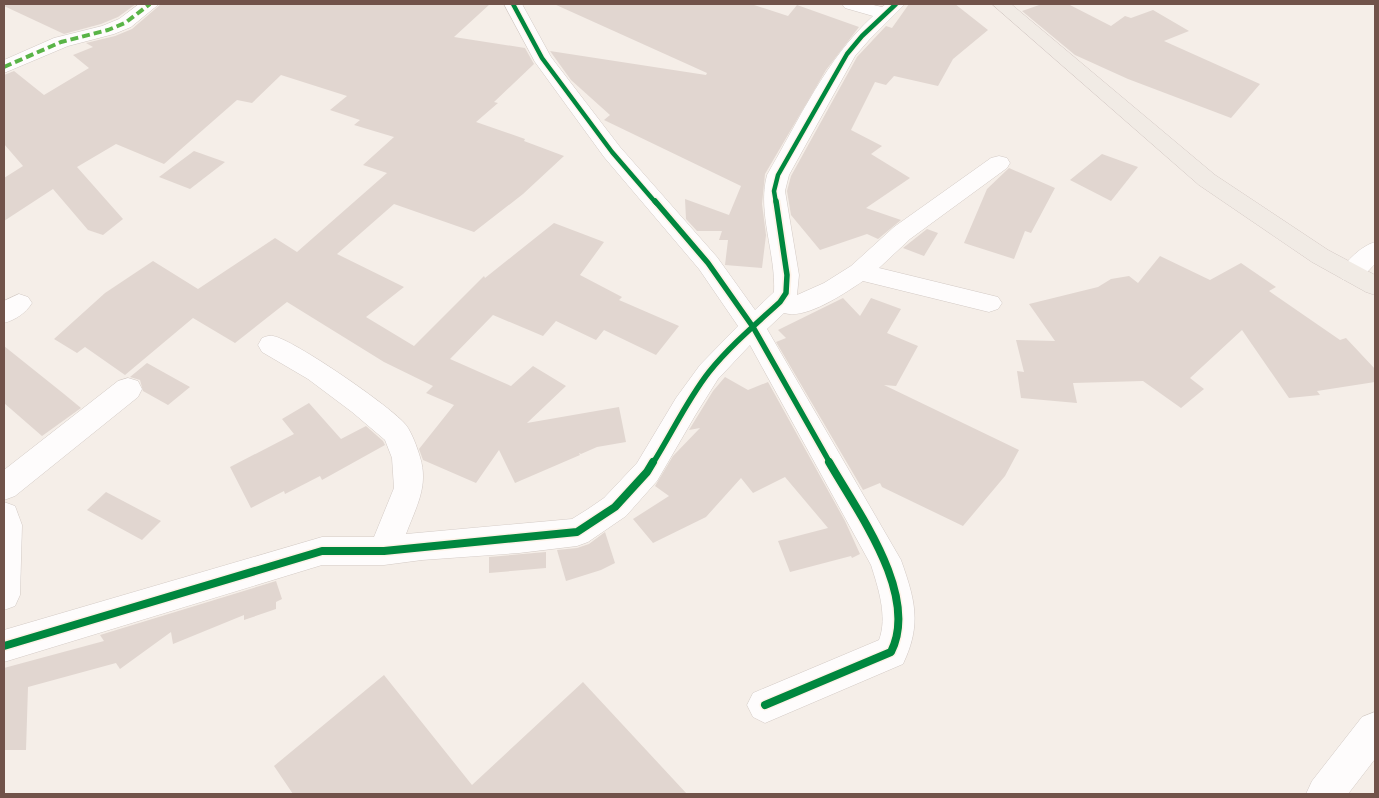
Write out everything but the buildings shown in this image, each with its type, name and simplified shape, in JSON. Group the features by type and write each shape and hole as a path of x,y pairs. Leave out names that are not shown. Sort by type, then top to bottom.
{"main road":[{"path":"1002,4 1207,180 1320,256 1375,286"}],"street":[{"path":"4,67 60,42 108,30 125,23 150,4"},
{"path":"513,4 542,58 612,152 708,264 753,327 886,560 896,591 898,625 896,643 891,652 765,704"},
{"path":"851,4 891,9"},
{"path":"4,646 322,551 384,551 422,546 519,539 576,532 599,519 615,507 647,472 686,406 709,372 780,302 786,293 788,282 774,191 778,175 847,54 862,36 891,9"},
{"path":"780,302 791,306 806,302 833,289 860,272 902,233 999,163"},
{"path":"1351,273 1375,250"},
{"path":"860,272 989,303"},
{"path":"271,345 318,372 362,404 396,433 406,458 409,488 384,551"},
{"path":"4,487 128,389"},
{"path":"4,515 7,525 4,595"},
{"path":"1325,794 1375,730"}],"marked path":[{"path":"4,67 61,42 108,30 125,23 150,4"}],"cycle path":[{"path":"513,4 542,58 612,152 708,263 753,327 885,560 898,606 899,619 896,642 891,652 765,705"},
{"path":"4,646 322,551 384,551 422,546 519,539 577,532 599,519 615,507 647,472 686,406 709,372 730,349 780,302 786,293 787,275 774,191 778,175 847,54 862,36 896,4"}]}
